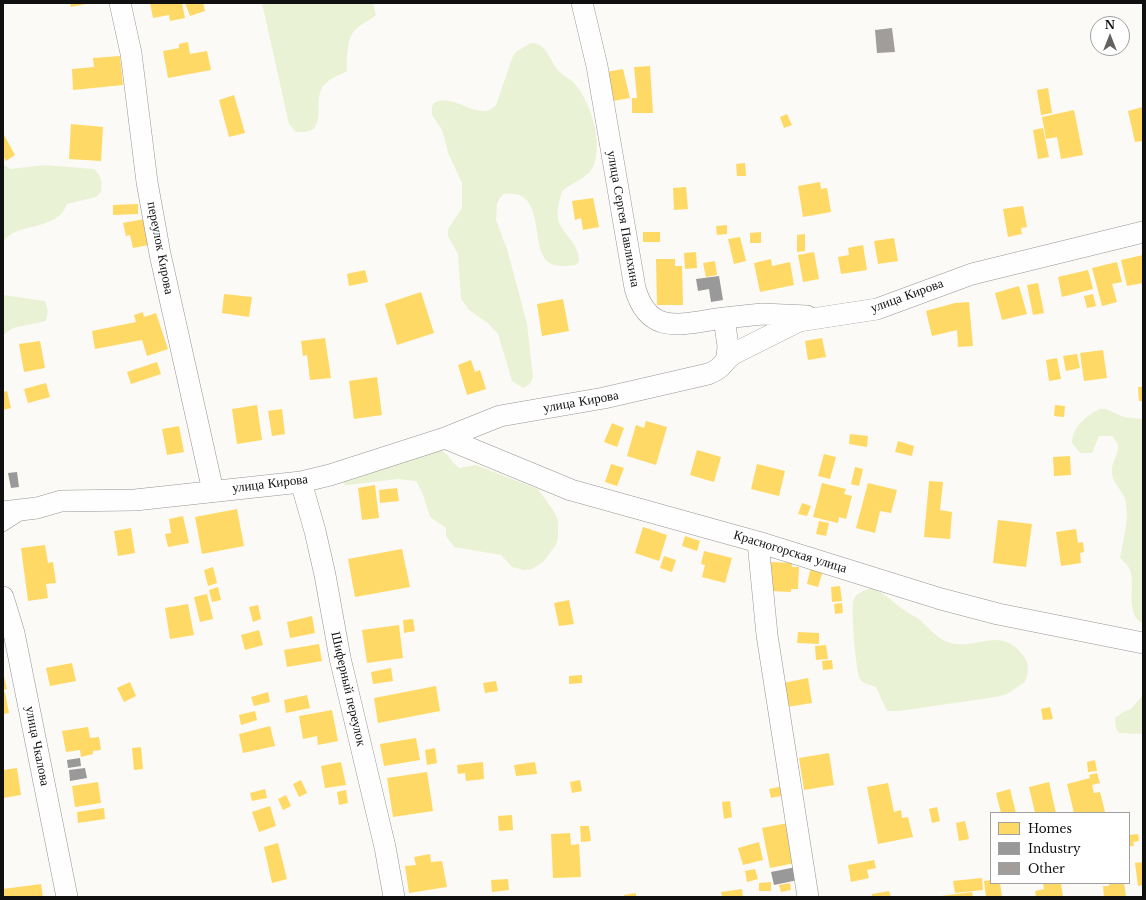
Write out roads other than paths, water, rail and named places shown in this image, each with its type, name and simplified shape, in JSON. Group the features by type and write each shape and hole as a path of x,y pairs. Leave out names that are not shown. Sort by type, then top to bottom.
{"street":[{"name":"переулок Кирова","path":"120,3 132,60 147,182 160,254 213,491"},
{"name":"улица Сергея Павлихина","path":"582,3 597,66 635,288 639,303 645,313 654,320 666,323 762,314 822,316"},
{"name":"улица Кирова","path":"3,512 37,508 61,501 135,500 301,482 330,475 445,438 500,416 604,398 700,377 723,367 728,358 788,325 822,316 877,309 972,274 1143,232"},
{"path":"724,318 728,358"},
{"name":"Красногорская улица","path":"445,438 571,490 758,542 941,599 998,614 1143,643"},
{"name":"Шиферный переулок","path":"301,482 316,531 340,658 385,847 394,897"},
{"path":"758,542 767,635 808,897"},
{"name":"улица Чкалова","path":"3,597 14,633 67,897"}],"lane":[{"path":"3,526 19,515 37,508"}]}
